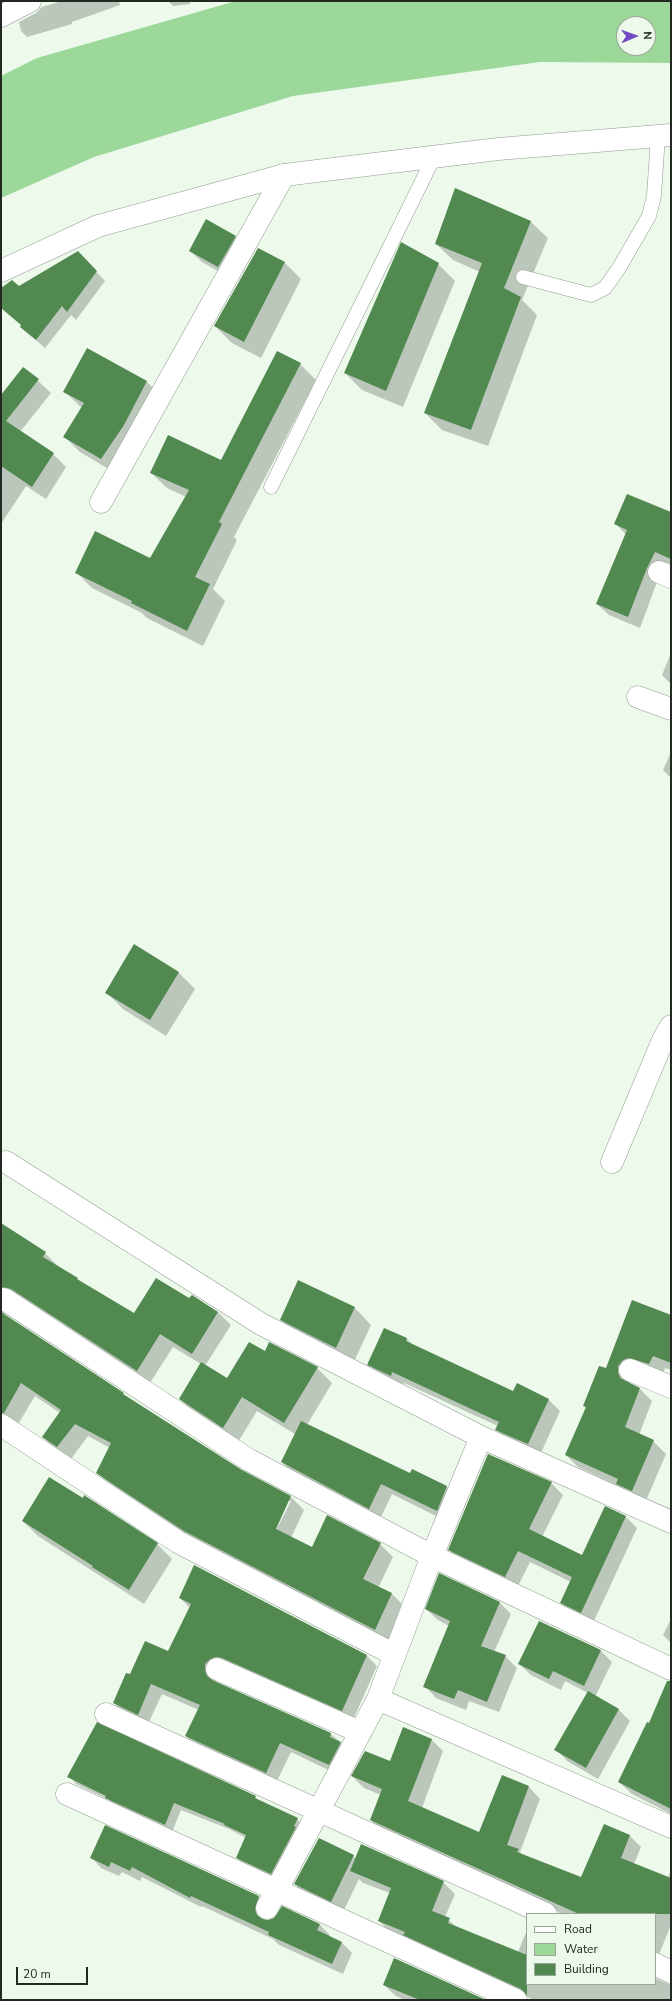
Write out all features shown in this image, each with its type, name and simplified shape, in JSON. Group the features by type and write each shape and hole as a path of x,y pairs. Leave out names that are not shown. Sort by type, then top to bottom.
{"street":[{"path":"1,16 30,1"},
{"path":"1,271 98,226 284,175 498,149 665,135"},
{"path":"101,502 284,175"},
{"path":"638,697 671,709"},
{"path":"612,1162 663,1040 671,1026"},
{"path":"6,1162 261,1324 481,1437 671,1522"},
{"path":"4,1299 249,1460 432,1556 671,1669"},
{"path":"630,1370 671,1387"},
{"path":"1,1425 178,1542 395,1655"},
{"path":"272,1899 378,1699 432,1556 481,1437"},
{"path":"217,1669 360,1732"},
{"path":"378,1699 671,1827"},
{"path":"106,1714 544,1913"},
{"path":"66,1794 272,1899 516,2000"},
{"path":"656,1964 671,1972"}],"lane":[{"path":"524,277 591,294 605,288 619,268 649,216 665,135"},
{"path":"271,487 434,157"}],"water":[{"path":"236,1 671,1 671,63 540,62 293,96 94,157 1,198 1,76 37,58"}],"building":[{"path":"455,188 531,221 504,288 521,297 471,430 424,413 482,263 435,244"},
{"path":"206,219 236,236 218,267 189,251"},
{"path":"401,242 439,263 386,391 344,373"},
{"path":"258,248 285,262 244,342 214,326"},
{"path":"78,251 97,271 67,312 62,306 36,340 20,327 21,325 1,308 1,288 12,280 19,286"},
{"path":"87,348 147,381 124,425 101,459 63,437 84,403 63,392"},
{"path":"277,351 301,363 219,522 222,524 195,577 210,584 187,631 131,603 132,601 75,573 95,531 150,558 189,490 150,473 168,435 221,460"},
{"path":"23,367 39,379 6,421 54,453 32,487 1,466 1,395"},
{"path":"627,494 671,512 671,559 655,552 647,568 628,617 596,604 627,530 614,524"},
{"path":"134,944 179,972 150,1020 105,993"},
{"path":"1,1223 46,1252 43,1257 134,1313 156,1278 189,1298 192,1295 218,1312 192,1354 160,1334 137,1371 11,1289 1,1287"},
{"path":"298,1280 355,1307 336,1348 280,1320"},
{"path":"632,1300 671,1315 671,1363 653,1356 649,1364 629,1358 623,1360 618,1366 620,1378 640,1388 625,1427 654,1440 632,1491 616,1484 618,1479 565,1455 586,1407 583,1406 599,1366 606,1368"},
{"path":"1,1312 124,1393 123,1394 242,1470 291,1496 276,1529 312,1547 327,1515 381,1543 363,1579 392,1593 375,1630 184,1531 96,1473 111,1443 75,1424 57,1447 42,1437 61,1410 21,1383 4,1413 1,1413"},
{"path":"384,1328 407,1338 406,1341 513,1391 517,1383 549,1399 528,1444 495,1430 499,1422 392,1372 391,1376 367,1365"},
{"path":"249,1342 265,1351 269,1342 318,1367 284,1423 242,1397 223,1428 179,1399 201,1362 227,1378"},
{"path":"301,1421 410,1473 412,1469 447,1486 437,1511 381,1484 369,1509 281,1462"},
{"path":"488,1454 552,1482 529,1529 582,1555 605,1506 626,1516 581,1613 560,1603 572,1577 518,1551 505,1577 448,1550"},
{"path":"49,1477 83,1498 84,1495 158,1543 129,1590 22,1521"},
{"path":"194,1565 367,1655 342,1711 222,1658 216,1657 210,1659 205,1664 207,1676 212,1680 331,1733 330,1737 341,1742 329,1765 280,1743 266,1773 185,1736 200,1705 151,1684 138,1715 113,1703 126,1673 130,1674 145,1641 168,1651 191,1604 179,1598"},
{"path":"439,1573 500,1602 481,1646 506,1655 487,1702 458,1690 454,1699 423,1687 450,1621 425,1609"},
{"path":"539,1621 601,1650 584,1686 553,1671 549,1679 518,1664"},
{"path":"667,1681 671,1681 671,1809 618,1782 647,1722 649,1723"},
{"path":"588,1691 619,1709 586,1768 554,1750"},
{"path":"97,1722 256,1796 255,1798 298,1818 294,1826 296,1827 271,1874 236,1858 246,1835 224,1825 225,1824 174,1803 165,1825 105,1798 106,1796 67,1777"},
{"path":"403,1727 432,1739 408,1801 479,1832 502,1775 529,1786 507,1845 519,1849 517,1852 581,1877 604,1824 630,1835 621,1858 671,1878 671,1914 577,1913 370,1820 382,1789 351,1776 365,1751 390,1761"},
{"path":"105,1825 259,1896 255,1909 257,1915 262,1919 268,1920 274,1918 282,1906 320,1924 317,1930 342,1942 332,1964 268,1935 269,1932 191,1896 190,1898 132,1867 130,1871 111,1862 109,1867 90,1858"},
{"path":"319,1838 354,1855 331,1902 294,1884"},
{"path":"361,1844 444,1881 432,1911 450,1918 448,1923 526,1955 527,1995 521,1989 403,1935 405,1932 378,1921 391,1888 350,1871"},
{"path":"394,1958 486,2000 420,2000 383,1985"}]}
